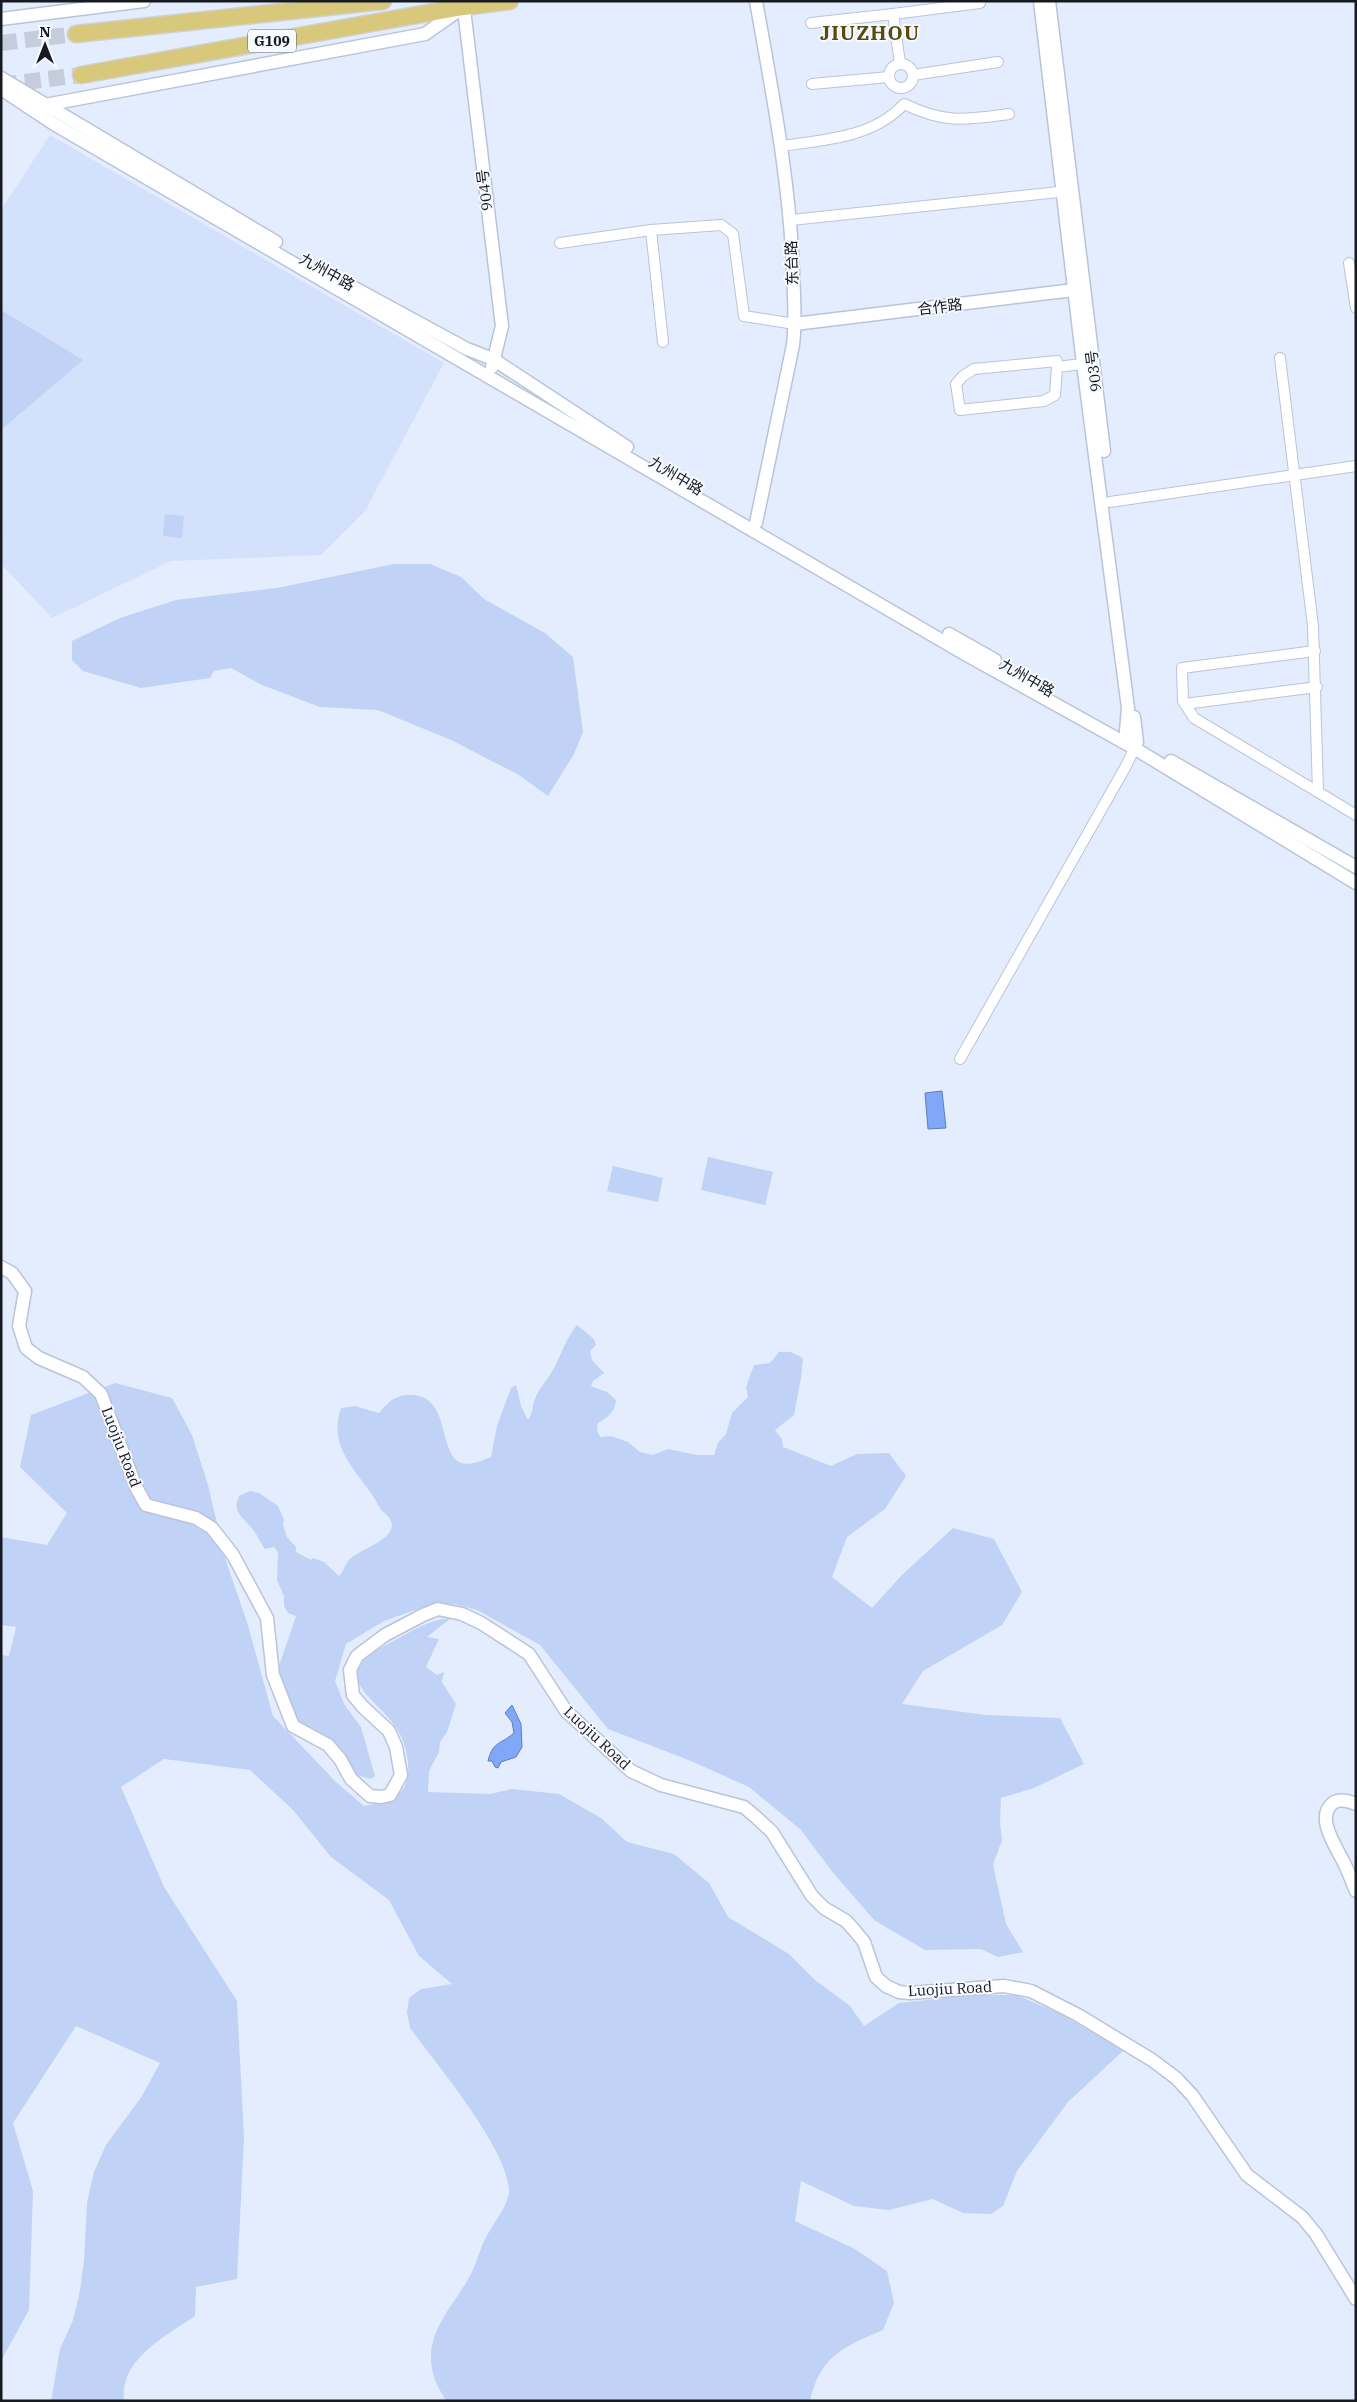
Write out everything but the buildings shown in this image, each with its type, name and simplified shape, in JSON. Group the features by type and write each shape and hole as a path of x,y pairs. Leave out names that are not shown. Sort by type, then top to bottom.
{"highway":[{"name":"G109","path":"76,34 383,1"},
{"name":"G109","path":"81,75 458,6 510,1"}],"street":[{"path":"1,19 144,1"},
{"name":"东台路","path":"756,1 781,146 791,220 795,324 793,345 756,523"},
{"path":"791,220 1068,191 1040,1"},
{"name":"903号","path":"1049,1 1088,363 1115,540 1131,742"},
{"path":"811,24 980,3"},
{"path":"41,109 425,34 458,6"},
{"name":"904号","path":"458,6 502,326 489,358 488,375"},
{"path":"893,14 900,63"},
{"path":"914,74 998,62"},
{"path":"900,63 909,66 914,74 911,84 902,88 893,85 889,77 892,68 900,63"},
{"path":"812,84 889,77"},
{"name":"九州中路","path":"1,78 41,109 333,277 467,349 489,358 660,468 1131,742 1356,867"},
{"path":"781,146 850,136 893,116 904,104 902,88"},
{"path":"1,89 41,109 488,375 965,654 1131,742 1356,883"},
{"path":"904,104 926,114 960,120 1009,114"},
{"path":"560,243 651,230 721,225 733,234 744,316 795,324"},
{"path":"651,230 663,342"},
{"path":"1349,262 1356,308"},
{"name":"合作路","path":"795,324 1080,290"},
{"path":"1280,358 1315,651 1318,792"},
{"path":"1057,361 1057,367 1055,395 1044,401 960,410 956,384 963,376 974,369 1057,361"},
{"path":"960,1059 1131,742 1088,363 1057,367"},
{"path":"1110,502 1356,466"},
{"path":"1315,651 1182,668 1183,701 1194,718 1356,815"},
{"path":"1185,704 1317,686"},
{"name":"Luojiu Road","path":"1,1267 12,1273 24,1291 19,1326 26,1348 39,1358 83,1377 100,1394 136,1487 146,1505 196,1518 212,1528 233,1556 267,1618 273,1675 293,1726 328,1745 340,1759 351,1779 370,1796 381,1797 390,1794 401,1775 396,1747 389,1731 353,1695 350,1670 357,1656 385,1635 423,1614 438,1609 452,1610 481,1623 529,1654 566,1711 631,1771 661,1785 744,1807 757,1818 772,1832 812,1896 824,1908 846,1921 856,1931 864,1942 876,1977 886,1986 899,1992 910,1993 954,1992 1004,1986 1031,1991 1091,2023 1152,2060 1176,2078 1214,2125 1247,2175 1302,2217 1316,2234 1356,2299"},
{"path":"1356,1804 1346,1800 1334,1803 1327,1811 1326,1820 1330,1836 1356,1891"}],"shaded area":[{"path":"50,135 444,363 365,511 321,555 171,561 52,618 1,564 3,523 1,515 1,210"},
{"path":"1,310 83,360 1,430"},
{"path":"165,514 184,516 182,538 163,536"},
{"path":"394,564 430,564 461,577 484,599 545,633 573,657 583,732 574,754 548,796 519,775 451,740 378,710 320,707 262,685 231,668 214,671 210,678 141,688 83,671 72,660 72,641 120,618 176,600 277,588"},
{"path":"708,1157 773,1172 765,1205 701,1190"},
{"path":"613,1166 663,1178 658,1202 607,1191"},
{"path":"577,1325 594,1339 596,1345 590,1351 592,1360 604,1373 593,1381 591,1386 607,1392 616,1400 610,1414 598,1423 597,1430 600,1437 611,1436 628,1442 640,1452 653,1455 668,1449 697,1455 714,1455 718,1443 726,1434 732,1413 748,1397 746,1387 754,1365 770,1363 779,1352 791,1352 803,1358 794,1415 775,1430 782,1439 783,1447 831,1466 857,1454 889,1453 906,1476 885,1509 847,1537 832,1577 872,1608 902,1575 953,1528 994,1539 1022,1592 1002,1625 923,1671 902,1704 986,1715 1060,1718 1084,1764 1034,1788 1001,1798 1000,1823 1002,1840 993,1865 1006,1924 1023,1952 998,1957 981,1949 925,1950 874,1920 831,1870 801,1830 749,1787 691,1761 608,1729 540,1645 477,1610 454,1604 429,1605 384,1621 346,1644 335,1681 344,1704 361,1727 375,1776 371,1779 356,1775 342,1755 297,1724 278,1675 278,1669 296,1616 288,1613 284,1606 284,1596 277,1580 278,1552 274,1547 265,1549 253,1530 241,1517 237,1510 239,1496 250,1491 259,1493 278,1506 284,1520 283,1525 287,1537 296,1547 296,1552 311,1560 313,1558 324,1562 339,1576 349,1560 382,1540 392,1527 390,1519 381,1510 342,1450 338,1437 341,1408 355,1406 379,1413 390,1402 403,1395 425,1398 437,1412 446,1441 455,1459 468,1464 491,1457 497,1426 511,1388 516,1385 521,1406 528,1420 537,1395"},
{"path":"115,1383 172,1398 192,1435 208,1485 226,1561 247,1622 273,1716 336,1782 364,1806 389,1800 396,1796 406,1782 408,1764 407,1754 397,1729 361,1686 357,1677 359,1667 369,1656 410,1632 426,1624 451,1618 427,1637 439,1639 426,1667 437,1675 444,1672 442,1682 456,1704 447,1732 440,1742 439,1752 429,1771 428,1792 490,1794 512,1789 559,1794 601,1818 627,1842 674,1854 709,1883 728,1917 789,1954 815,1980 850,2006 864,2026 899,2003 972,1995 1017,1995 1060,2014 1124,2050 1068,2102 1017,2171 1003,2206 991,2214 963,2213 933,2199 889,2210 854,2206 801,2181 795,2221 855,2249 887,2271 894,2303 883,2330 845,2348 827,2363 814,2386 810,2401 446,2401 435,2380 431,2362 435,2334 471,2274 486,2237 499,2217 509,2194 504,2170 483,2128 410,2028 407,2012 409,1998 421,1989 452,1984 419,1956 389,1900 331,1857 293,1810 250,1770 164,1759 121,1787 164,1887 237,2001 244,2138 237,2279 196,2287 195,2316 158,2341 137,2361 129,2373 124,2386 124,2401 51,2401 60,2349 73,2320 80,2291 84,2260 87,2202 94,2172 106,2145 142,2096 160,2063 76,2026 13,2123 33,2191 29,2310 1,2361 1,1655 9,1656 16,1627 1,1625 1,1537 47,1545 67,1513 20,1467 31,1415"}],"water":[{"path":"942,1091 946,1128 928,1129 925,1093"},
{"path":"512,1705 521,1724 522,1747 516,1757 501,1762 498,1768 495,1767 492,1761 488,1761 492,1750 514,1733 512,1722 505,1713"}],"tunnel":[{"path":"1,43 76,34"},
{"path":"1,85 81,75"}],"district":[{"name":"JIUZHOU","path":"870,33"}]}
